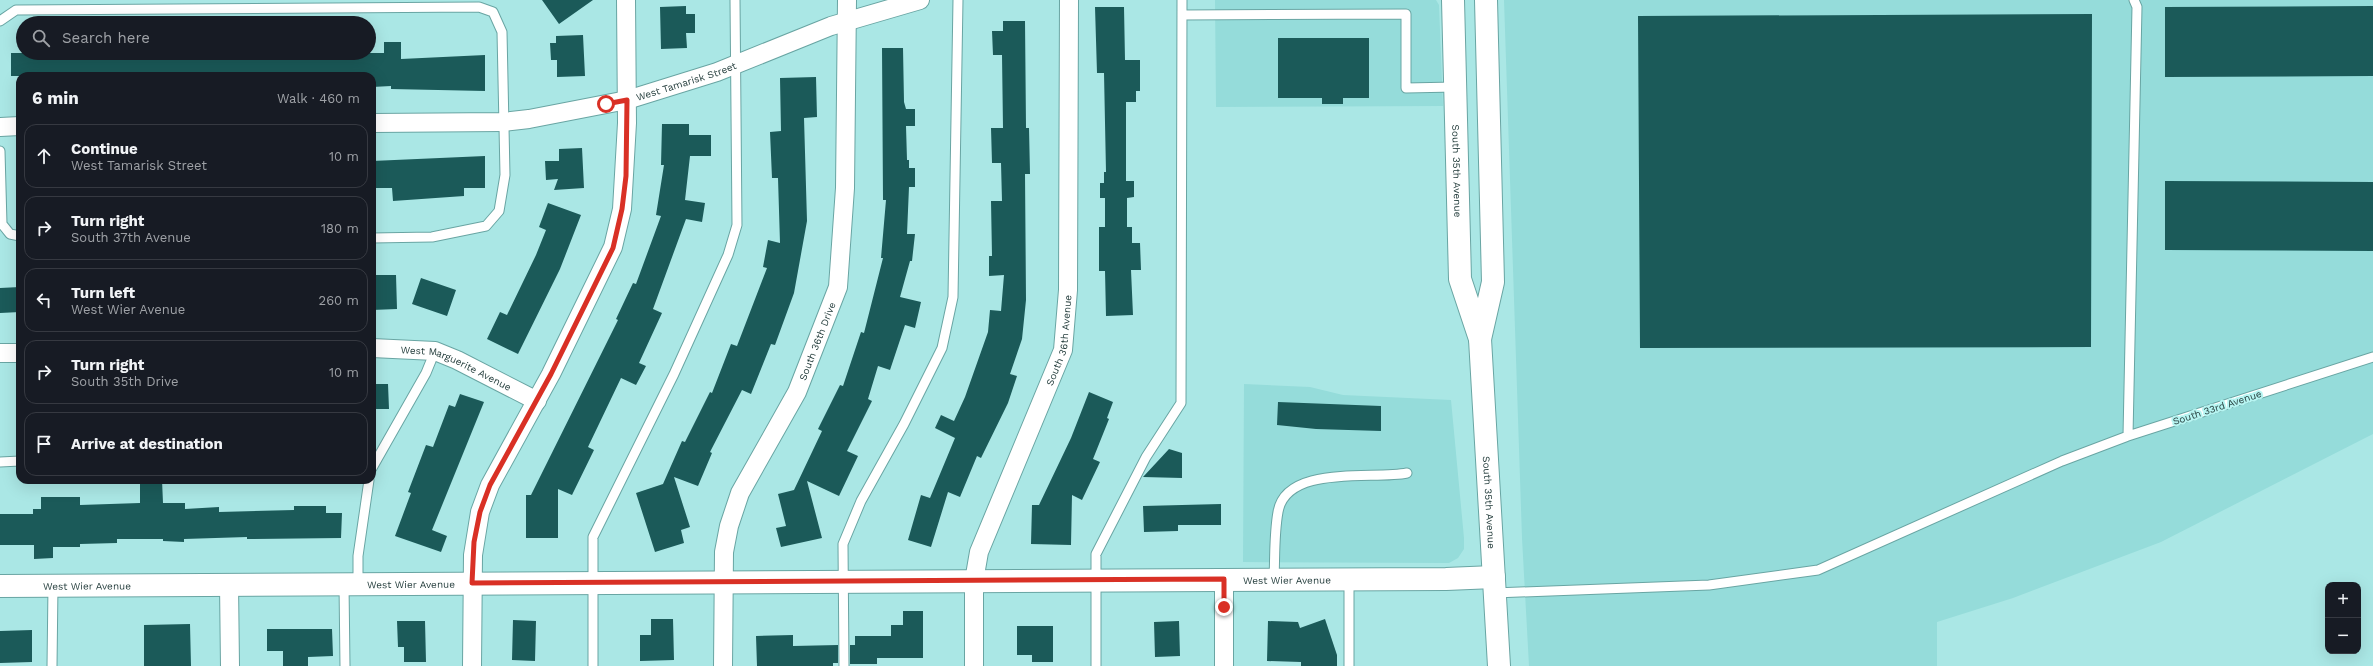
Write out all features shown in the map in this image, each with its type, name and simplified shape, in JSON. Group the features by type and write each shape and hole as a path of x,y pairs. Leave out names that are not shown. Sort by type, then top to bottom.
{"street":[{"path":"472,666 473,555 480,512 490,485 537,401 613,248 622,209 626,176 626,0"},
{"name":"South 36th Drive","path":"722,666 722,582 725,546 740,494 796,392 838,287 845,188 847,0"},
{"name":"West Tamarisk Street","path":"376,124 503,122 529,119 627,100 736,64 847,21 920,0"},
{"name":"South 36th Avenue","path":"974,666 974,581 979,552 1063,350 1068,290 1069,0"},
{"name":"South 35th Avenue","path":"1453,0 1460,279 1480,339 1499,666"},
{"name":"South 35th Avenue","path":"1480,339 1493,282 1486,0"},
{"path":"0,127 16,126"},
{"name":"West Marguerite Avenue","path":"376,348 435,351 458,360 537,401"},
{"path":"0,353 16,353"},
{"path":"1224,579 1224,666"},
{"name":"West Wier Avenue","path":"0,586 1224,579 1349,579 1494,585"},
{"path":"229,584 230,666"}],"lane":[{"path":"593,666 593,537 677,367 728,255 737,225 735,0"},
{"path":"844,666 843,544 861,501 904,424 942,348 953,297 958,0"},
{"path":"1096,666 1096,554 1146,457 1181,403 1182,0"},
{"path":"2128,436 2137,7 2134,0"},
{"path":"0,21 16,10 479,6 493,12 502,32 505,175 499,211 486,226 432,237 376,238"},
{"path":"1182,15 1406,14 1406,88 1455,87"},
{"path":"0,151 2,224 10,234 16,235"},
{"path":"376,459 426,373 435,351"},
{"name":"South 33rd Avenue","path":"1494,585 1709,585 1818,570 2062,460 2128,436 2373,357"},
{"path":"0,462 16,462"},
{"path":"1274,579 1278,510 1285,497 1292,490 1310,480 1407,473"},
{"path":"345,666 351,584 358,556 369,484"},
{"path":"1349,579 1349,666"},
{"path":"52,586 52,666"}],"shaded area":[{"path":"1215,0 1436,0 1439,5 1443,106 1216,107"},
{"path":"1504,0 2373,0 2373,434 2161,542 2013,598 1937,622 1937,666 1529,666 1522,538"},
{"path":"1244,384 1310,387 1343,395 1451,400 1464,538 1464,549 1458,558 1449,563 1243,562"}],"building":[{"path":"542,0 593,0 559,24"},
{"path":"686,6 686,14 695,14 695,33 686,33 687,48 661,49 660,7"},
{"path":"2373,6 2373,76 2165,77 2165,7"},
{"path":"1095,7 1124,7 1125,60 1140,60 1140,91 1136,91 1136,102 1126,102 1126,181 1134,181 1134,197 1127,198 1127,227 1132,227 1132,243 1140,243 1141,270 1131,270 1133,315 1106,316 1105,271 1099,271 1099,227 1105,227 1105,198 1100,198 1100,183 1104,183 1104,172 1106,172 1104,73 1097,73"},
{"path":"2092,14 2091,347 1640,348 1638,16"},
{"path":"1003,21 1025,21 1026,128 1029,128 1030,174 1025,174 1026,300 1022,339 1010,374 1017,376 1008,403 981,458 977,456 960,497 948,492 931,547 908,540 921,495 930,498 955,438 935,428 941,415 954,421 965,397 988,332 990,310 1001,311 1004,275 989,276 989,256 992,256 991,201 1002,201 1001,163 992,163 991,128 1003,128 1002,55 993,55 992,31 1003,31"},
{"path":"583,35 585,76 557,77 557,60 551,60 550,43 556,43 556,36"},
{"path":"1278,38 1369,38 1369,98 1343,98 1343,104 1322,104 1322,98 1278,98"},
{"path":"384,42 401,42 401,59 485,55 485,91 391,89 391,86 376,87 376,72 16,72 16,76 11,76 11,53 16,53 16,60 376,60 376,53 384,53"},
{"path":"882,48 903,48 904,102 906,109 915,109 915,126 906,126 907,160 909,160 909,168 915,168 915,187 909,187 907,234 915,234 912,261 910,261 900,297 921,302 915,328 905,325 890,370 878,366 868,399 872,401 847,451 858,456 839,496 807,481 822,538 781,547 776,528 786,526 778,494 794,490 822,431 818,429 840,385 843,386 861,332 864,333 883,258 881,258 886,200 883,200"},
{"path":"816,77 817,117 804,118 807,221 794,293 775,345 771,344 751,394 742,390 710,452 712,453 698,486 674,477 690,527 681,530 684,543 655,552 636,493 663,484 682,441 685,442 710,392 712,393 731,344 737,346 767,268 763,267 768,240 780,243 778,178 772,178 770,132 781,131 780,78"},
{"path":"662,124 689,124 689,135 711,135 711,156 690,156 685,200 705,203 702,222 686,219 653,309 662,313 639,363 646,366 636,385 621,378 588,447 594,450 572,495 558,489 558,538 526,538 526,495 531,495 618,320 616,319 633,283 636,284 661,216 656,215 664,165 661,165"},
{"path":"582,148 584,188 554,190 558,179 546,180 545,161 559,161 559,149"},
{"path":"485,156 485,188 464,188 464,196 393,201 392,188 376,188 376,161"},
{"path":"2165,181 2373,182 2373,251 2165,250"},
{"path":"548,203 581,215 560,269 518,354 487,339 500,312 507,315 536,255 546,230 539,227"},
{"path":"376,275 396,275 397,309 376,310"},
{"path":"421,278 456,290 447,316 412,304"},
{"path":"16,287 16,312 0,313 0,288"},
{"path":"376,384 388,384 389,409 376,409"},
{"path":"1089,392 1113,402 1107,418 1109,419 1093,459 1100,462 1082,500 1072,495 1071,545 1031,544 1032,505 1039,505 1071,438"},
{"path":"460,394 484,402 432,530 447,536 441,552 395,536 411,493 408,492 426,445 433,447 449,405 455,407"},
{"path":"1278,402 1381,406 1381,431 1316,429 1277,425"},
{"path":"1169,449 1182,453 1182,478 1143,477"},
{"path":"140,484 162,484 163,503 185,503 185,509 219,507 219,512 294,510 294,506 326,506 326,513 342,513 341,538 247,539 247,537 184,539 184,542 163,541 163,539 117,539 117,543 80,544 80,547 53,547 53,558 34,559 34,545 0,545 0,514 33,514 33,509 41,509 41,497 80,497 80,505 140,503"},
{"path":"1221,504 1221,525 1178,525 1178,531 1144,532 1143,506"},
{"path":"903,611 923,611 923,658 877,658 877,664 850,664 850,645 855,645 855,636 891,636 891,625 903,625"},
{"path":"651,619 673,619 674,660 640,661 640,635 651,635"},
{"path":"1325,619 1337,655 1337,666 1301,666 1301,662 1267,661 1268,621 1298,622 1300,628"},
{"path":"513,620 536,621 535,661 512,660"},
{"path":"397,621 425,621 426,662 404,662 404,647 398,647"},
{"path":"1179,621 1180,656 1155,657 1154,622"},
{"path":"190,624 191,666 144,666 144,625"},
{"path":"1017,626 1053,626 1053,662 1032,662 1032,655 1017,655"},
{"path":"267,629 332,629 333,656 308,657 308,666 283,666 283,651 267,651"},
{"path":"32,630 32,662 0,663 0,631"},
{"path":"793,635 793,646 838,645 838,663 833,663 833,666 757,666 756,636"}],"route":[{"path":"606,104 627,100 626,176 622,209 613,248 551,374 490,485 480,512 474,542 472,583 1224,579 1224,607"}]}
